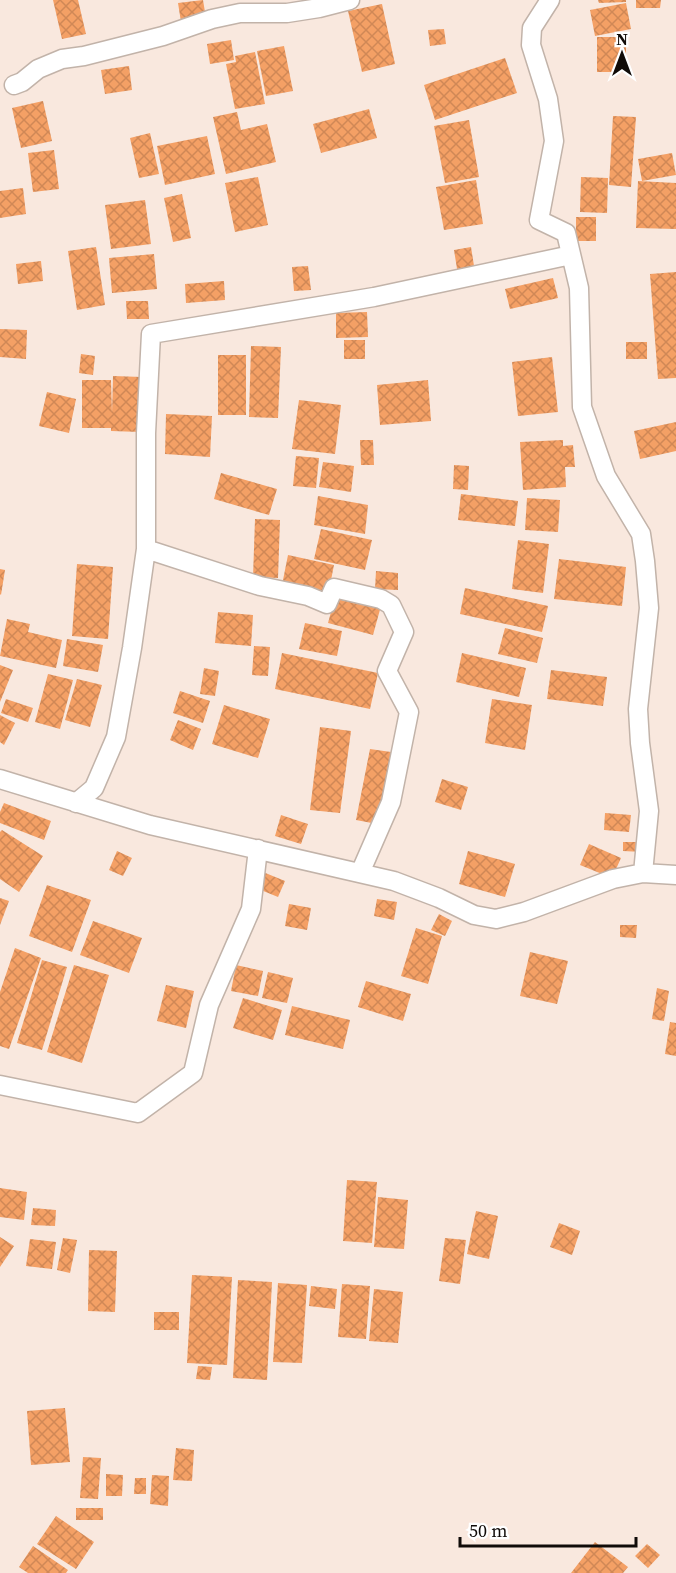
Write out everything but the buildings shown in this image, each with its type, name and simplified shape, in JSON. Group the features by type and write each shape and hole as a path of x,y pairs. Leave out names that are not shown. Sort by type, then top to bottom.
{"street":[{"path":"14,85 22,82 38,69 62,59 84,56 163,36 212,19 240,13 287,13 350,0"},
{"path":"550,0 532,28 531,45 548,99 555,141 539,220 566,233 579,288 582,407 606,476 641,534 645,561 649,608 638,710 649,811 643,873"},
{"path":"76,803 94,788 116,736 132,648 146,549 146,433 151,334 374,297 571,255"},
{"path":"146,549 260,586 308,596 327,604 334,588 381,599 391,605 404,633 387,671 409,712 391,802 360,873"},
{"path":"0,779 150,825 394,881 439,898 474,915 496,919 524,912 613,879 643,873 676,875"},
{"path":"0,1084 138,1113 193,1073 209,1005 251,909 258,849"}]}
